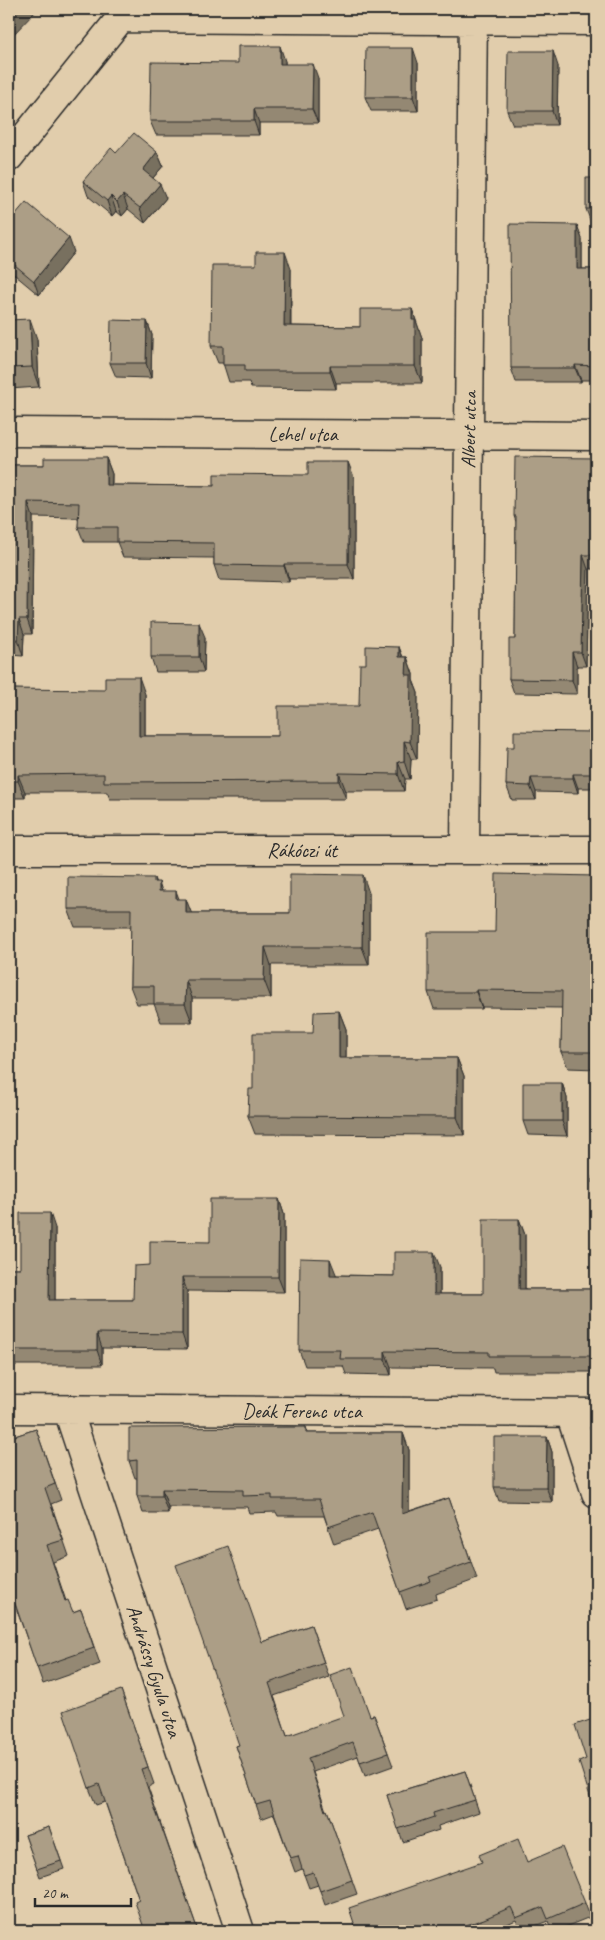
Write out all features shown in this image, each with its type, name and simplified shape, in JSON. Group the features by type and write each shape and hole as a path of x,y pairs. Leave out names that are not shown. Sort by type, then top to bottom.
{"street":[{"path":"9,157 124,13 473,14 596,21"},
{"name":"Albert utca","path":"465,850 473,14"},
{"name":"Lehel utca","path":"9,432 596,436"},
{"name":"Rákóczi út","path":"9,850 596,850"},
{"name":"Deák Ferenc utca","path":"9,1409 583,1413"},
{"name":"Andrássy Gyula utca","path":"68,1410 240,1931"},
{"path":"583,1413 596,1493"}],"building":[{"path":"9,9 18,9 9,18"},
{"path":"238,46 280,46 280,64 313,64 312,109 254,109 254,121 150,121 151,62 238,63"},
{"path":"366,48 413,48 413,97 365,97"},
{"path":"508,51 553,51 552,111 507,111"},
{"path":"134,133 157,152 143,170 160,184 140,208 123,195 117,202 111,196 107,201 83,181 111,148 116,153"},
{"path":"586,178 596,178 596,209 586,209"},
{"path":"26,202 69,238 34,281 9,260 9,222"},
{"path":"510,224 577,225 577,269 596,269 596,366 575,365 575,368 511,368"},
{"path":"256,252 285,252 284,326 360,327 360,309 412,309 412,320 415,320 415,366 330,366 330,371 245,371 245,365 223,365 223,346 211,346 212,265 256,265"},
{"path":"30,319 32,367 9,368 9,320"},
{"path":"111,320 147,321 146,363 110,363"},
{"path":"515,457 596,458 596,555 583,555 581,652 572,652 572,680 509,679 509,639 515,639"},
{"path":"44,458 106,458 106,485 214,486 214,474 308,475 308,462 348,462 348,564 284,564 284,566 214,565 214,543 117,542 117,527 78,527 79,503 28,502 27,619 19,619 18,640 9,640 9,465 44,465"},
{"path":"151,622 199,623 199,657 151,657"},
{"path":"366,646 399,647 399,657 407,657 406,675 411,675 410,742 404,741 404,761 398,762 398,774 339,773 339,781 104,782 104,774 18,775 18,781 9,781 9,689 105,690 105,677 139,677 139,736 278,736 278,706 359,706 360,664 366,664"},
{"path":"514,731 596,732 596,774 573,774 573,778 531,778 530,786 506,785 507,747 514,747"},
{"path":"290,874 363,875 362,947 265,947 264,980 186,980 185,1004 154,1004 154,986 130,986 131,909 68,909 68,877 154,878 154,882 159,882 159,891 176,891 176,899 186,899 186,913 290,913"},
{"path":"496,874 596,876 596,1052 561,1052 562,991 476,990 476,992 428,992 428,932 495,932"},
{"path":"339,1011 339,1058 457,1058 457,1117 248,1116 249,1089 253,1089 253,1033 313,1033 314,1012"},
{"path":"523,1083 562,1083 562,1121 523,1121"},
{"path":"593,1176 596,1176 596,1230 593,1230"},
{"path":"210,1199 279,1199 278,1277 182,1277 182,1334 97,1333 97,1350 9,1350 9,1268 20,1268 20,1213 50,1213 49,1300 133,1300 134,1266 150,1265 150,1241 210,1242"},
{"path":"483,1219 519,1219 519,1289 596,1289 596,1356 489,1356 489,1352 385,1351 385,1359 340,1359 341,1350 299,1350 300,1258 330,1259 330,1275 394,1276 394,1252 434,1252 434,1294 483,1294"},
{"path":"306,1427 306,1433 403,1433 402,1514 449,1498 471,1562 429,1577 431,1581 400,1592 372,1512 328,1527 319,1499 272,1499 272,1495 243,1496 243,1490 162,1489 162,1496 137,1496 137,1460 129,1461 129,1428"},
{"path":"36,1429 55,1484 45,1488 63,1540 47,1545 65,1601 68,1600 73,1612 81,1609 94,1648 37,1668 9,1590 9,1438"},
{"path":"494,1437 547,1437 546,1487 494,1487"},
{"path":"228,1546 262,1642 311,1625 324,1663 269,1683 287,1736 344,1716 330,1675 352,1667 370,1716 374,1715 388,1753 360,1762 353,1742 308,1758 325,1811 327,1810 352,1880 320,1891 313,1872 304,1875 298,1856 290,1858 270,1801 256,1805 236,1746 239,1745 176,1565"},
{"path":"121,1690 148,1767 141,1769 197,1928 189,1931 145,1931 135,1902 139,1900 99,1784 89,1788 63,1711"},
{"path":"596,1718 596,1815 579,1762 586,1759 575,1725"},
{"path":"465,1771 475,1800 433,1813 434,1817 398,1829 387,1795"},
{"path":"49,1827 61,1861 37,1869 25,1835"},
{"path":"518,1839 527,1862 562,1847 585,1903 548,1919 543,1907 516,1918 511,1907 449,1931 351,1931 356,1929 349,1908 482,1862 479,1855"}]}
